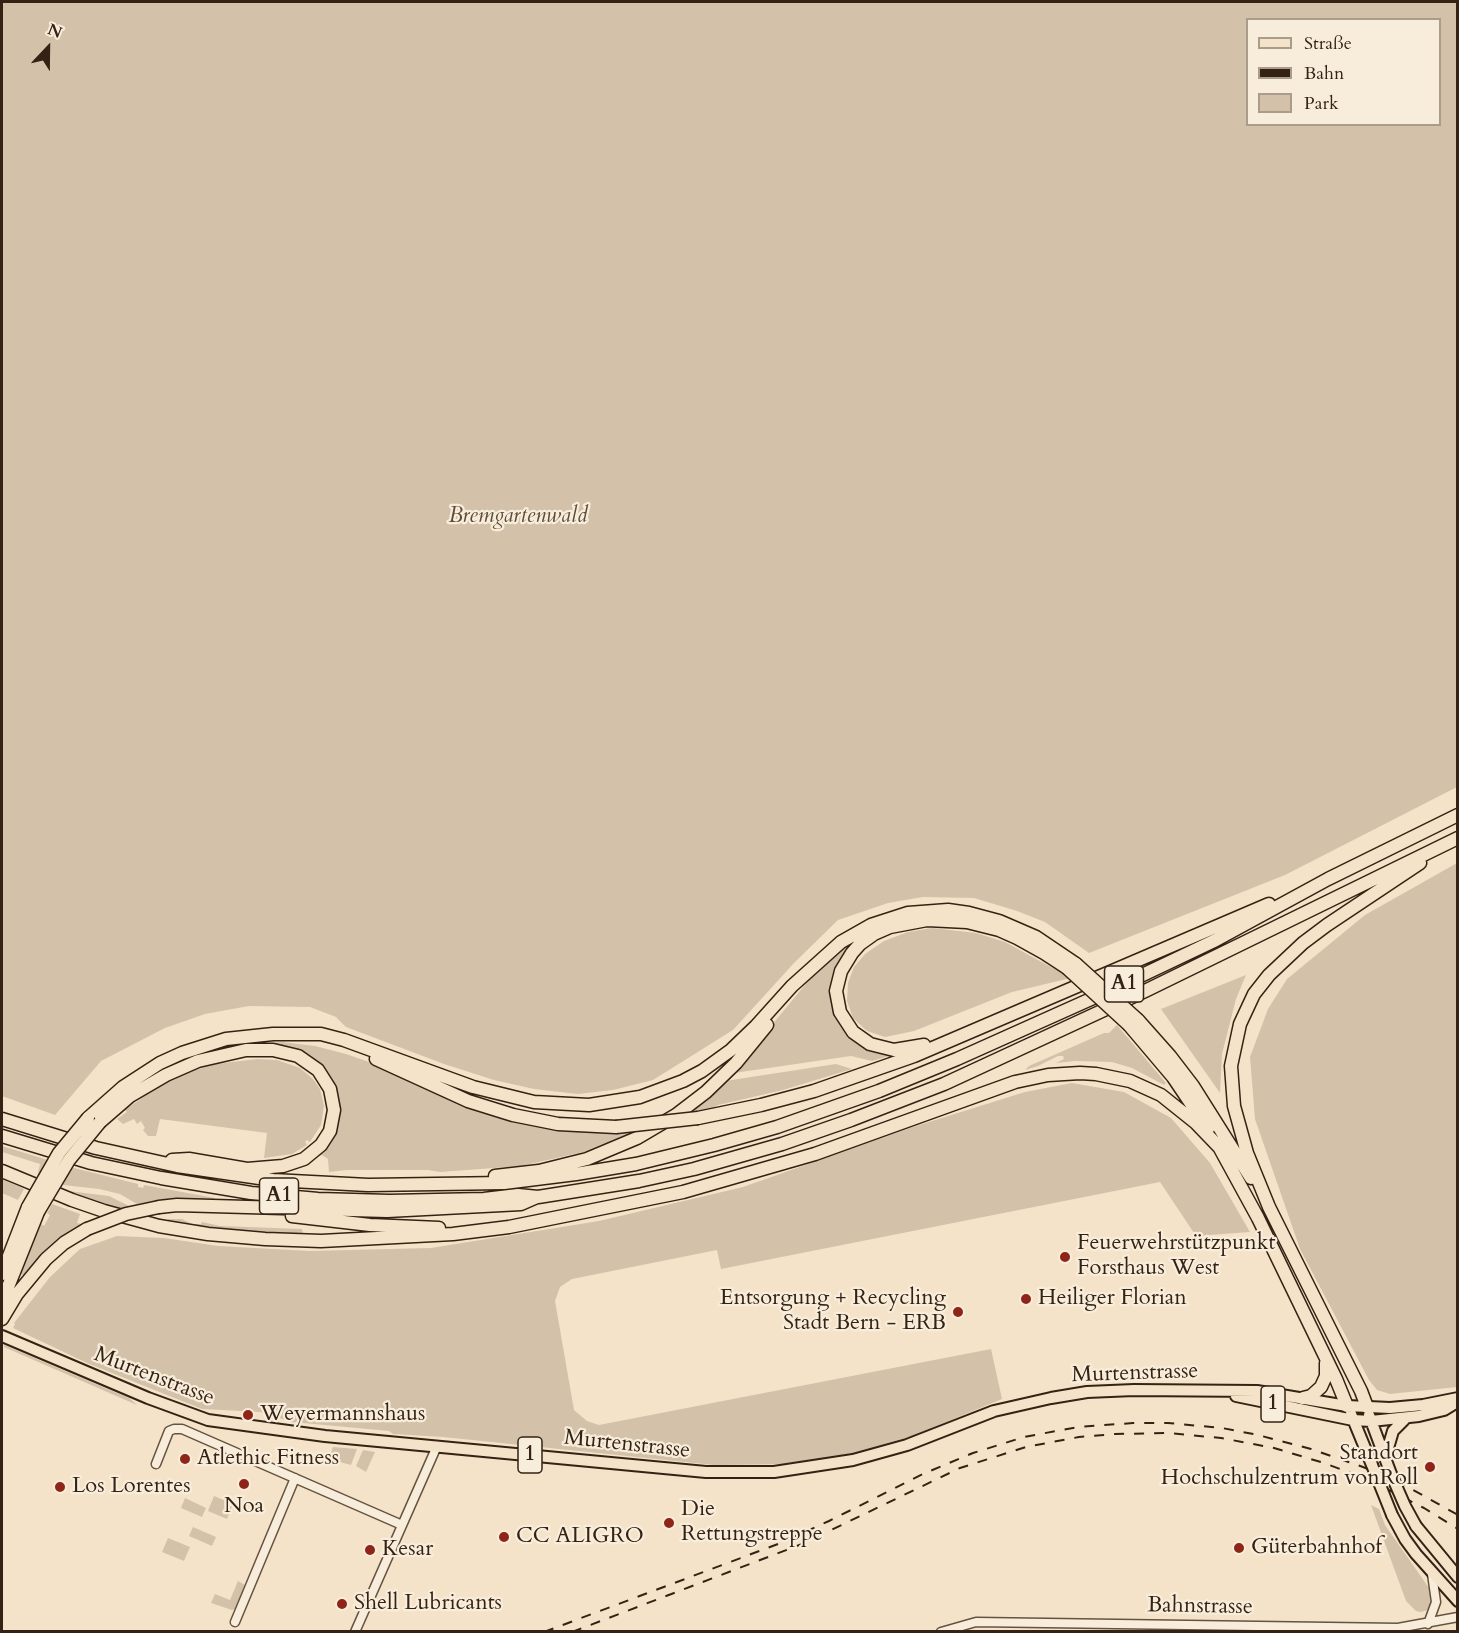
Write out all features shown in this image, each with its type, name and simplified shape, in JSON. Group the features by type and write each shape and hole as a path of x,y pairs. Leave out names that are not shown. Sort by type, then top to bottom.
{"highway":[{"name":"A1","path":"2,1119 85,1145 154,1161 273,1180 357,1185 504,1183 609,1169 706,1148 805,1118 914,1077 1025,1030 1216,940 1328,879 1458,815"},
{"name":"A1","path":"2,1136 113,1168 179,1182 251,1193 318,1199 389,1201 484,1199 518,1195 538,1197 621,1185 702,1167 792,1141 903,1101 989,1065 1145,992 1454,840"},
{"path":"1367,1407 1269,1207 1243,1141 1231,1089 1232,1053 1246,1008 1269,975 1303,944 1454,840"},
{"path":"292,1035 363,1053 468,1101 513,1115 558,1124 616,1127 698,1118 776,1101 841,1082 914,1056 1328,879"},
{"path":"2,1274 56,1159 123,1087 160,1063 182,1053 226,1039 250,1035 321,1034 344,1040 453,1080 511,1097 572,1105 615,1102 669,1088 718,1060 743,1040 819,960 850,935 877,922 908,913 948,910 986,916 1049,945 1134,1022 1170,1056 1192,1086 1269,1207"},
{"path":"975,1030 905,1049 894,1050 870,1044 853,1032 840,1012 836,991 841,970 860,944 874,934 909,922 937,920 968,922 999,930 1071,966"},
{"path":"437,1185 539,1171 595,1156 637,1138 683,1110 720,1079 750,1047 819,960"},
{"path":"1134,1022 1221,1149 1258,1218 1347,1406"},
{"path":"94,1120 166,1075 198,1061 246,1050 273,1050 298,1056 318,1070 330,1089 334,1110 330,1131 314,1153 294,1164 247,1169 189,1159 154,1161"},
{"path":"2,1171 72,1200 134,1220 182,1230 237,1237 321,1240 406,1237 509,1227 672,1194 751,1174 836,1147 1015,1082 1065,1073 1096,1074 1142,1085 1176,1105 1221,1149"},
{"path":"3,1311 46,1259 64,1243 87,1229 126,1214 177,1205 387,1211 471,1208 521,1204 538,1197"},
{"path":"251,1207 292,1216 354,1224 413,1228 479,1226 574,1215"},
{"path":"3,1311 33,1210"},
{"path":"1303,1398 1317,1392 1322,1387 1326,1376 1326,1359"}],"main road":[{"name":"Murtenstrasse","path":"2,1336 147,1398 208,1420 325,1436 706,1472 774,1472 875,1455 994,1411 1051,1398 1115,1390 1257,1391 1347,1406 1367,1407 1415,1406 1458,1400"},
{"name":"Murtenstrasse","path":"1221,1392 1353,1420 1371,1421 1406,1418 1444,1410 1458,1400"},
{"path":"1347,1406 1392,1515 1405,1539 1432,1574 1458,1601"},
{"path":"1367,1407 1405,1506 1416,1526 1458,1577"},
{"path":"1384,1455 1393,1431 1406,1418"}],"street":[{"path":"156,1464 169,1431 179,1428 402,1525"},
{"path":"355,1632 437,1446"},
{"path":"235,1622 295,1478"},
{"path":"1428,1624 1436,1602 1432,1574"},
{"name":"Bahnstrasse","path":"941,1632 970,1622 1398,1628 1458,1617"}],"green space":[{"name":"Bremgartenwald","path":"2,2 1457,2 1457,787 1285,875 1089,953 1045,922 974,898 923,897 888,903 838,920 794,963 733,1030 653,1080 613,1090 578,1094 534,1089 494,1080 346,1027 336,1017 310,1007 249,1006 205,1014 165,1028 101,1061 55,1115 2,1096"},
{"path":"1457,863 1457,1387 1390,1394 1377,1390 1369,1380 1300,1249 1255,1119 1250,1057 1268,1009 1287,979 1365,915"},
{"path":"932,928 976,933 1005,942 1071,978 1012,992 914,1031 885,1037 867,1031 853,1018 847,1001 848,983 854,967 865,954 884,941 908,932"},
{"path":"862,935 851,948 836,1011 889,1056 872,1061 851,1056 734,1073 819,968"},
{"path":"1246,975 1236,999 1222,1054 1220,1093 1161,1009"},
{"path":"1117,1025 1166,1083 1164,1085 1132,1068 1112,1062 1056,1063 1064,1059 1063,1056 1025,1070 1029,1066 1104,1033 1109,1033"},
{"path":"282,1042 315,1046 346,1054 562,1129 632,1132 583,1152 521,1166 440,1172 347,1170 329,1172 328,1159 322,1155 313,1158 335,1129 321,1067 236,1045"},
{"path":"257,1059 277,1060 300,1068 313,1079 320,1089 324,1106 321,1125 310,1142 307,1140 305,1142 307,1145 292,1154 264,1158 267,1133 160,1119 156,1136 148,1136 143,1130 145,1128 141,1121 137,1124 134,1119 123,1124 117,1119 127,1112 125,1110 146,1095 184,1073 216,1064"},
{"path":"836,1064 852,1069 783,1090 718,1105 706,1112 681,1116 725,1081"},
{"path":"1072,1083 1124,1092 1171,1118 1210,1163 1250,1232 1196,1236 1160,1182 721,1269 717,1250 572,1279 560,1287 555,1301 574,1410 587,1421 599,1425 991,1349 1002,1399 912,1436 853,1453 792,1464 714,1465 443,1437 393,1434 389,1431 292,1422 260,1412 202,1409 87,1363 13,1328 14,1323 50,1277 80,1249 117,1236 164,1238 218,1246 310,1251 431,1248 599,1221 743,1187 913,1127 1025,1092"},
{"path":"2,1146 74,1168 138,1184 138,1187 143,1188 144,1185 215,1198 164,1199 137,1204 120,1194 99,1189 36,1182 40,1164 2,1152"},
{"path":"2,1179 24,1189 18,1200 2,1193"},
{"path":"60,1190 109,1196 129,1206 113,1211"},
{"path":"52,1204 80,1214 77,1223 82,1224 48,1248 23,1275 20,1274 41,1224 44,1226 50,1215 47,1213"},
{"path":"168,1219 182,1219 192,1224 202,1222 220,1226 302,1229 303,1234 263,1234 245,1231 242,1233 168,1222"},
{"path":"4,1345 129,1398 137,1405 4,1347"},
{"path":"333,1447 357,1449 351,1465 329,1459"},
{"path":"363,1450 375,1452 366,1472 356,1466"},
{"path":"214,1496 233,1504 227,1519 208,1511"},
{"path":"185,1498 206,1508 202,1517 181,1508"},
{"path":"1371,1505 1379,1509 1385,1525 1429,1588 1432,1600 1428,1610 1416,1611 1406,1601"},
{"path":"193,1527 216,1537 212,1546 189,1536"},
{"path":"168,1538 190,1547 184,1561 162,1552"},
{"path":"238,1581 245,1585 235,1609 211,1603 215,1594 230,1600"}],"railway":[{"path":"544,1632 778,1544 923,1474 973,1453 1024,1437 1078,1427 1168,1423 1222,1428 1258,1435 1311,1449 1363,1467 1399,1482 1458,1515"},
{"path":"572,1632 802,1544 960,1468 1026,1447 1079,1437 1168,1433 1221,1438 1274,1448 1367,1479 1424,1508 1458,1529"}],"place":[{"name":"Feuerwehrstützpunkt Forsthaus West","path":"1065,1257"},
{"name":"Heiliger Florian","path":"1026,1299"},
{"name":"Entsorgung + Recycling Stadt Bern - ERB","path":"958,1312"},
{"name":"Weyermannshaus","path":"248,1415"},
{"name":"Atlethic Fitness","path":"185,1459"},
{"name":"Standort Hochschulzentrum vonRoll","path":"1430,1467"},
{"name":"Noa","path":"244,1484"},
{"name":"Los Lorentes","path":"60,1487"},
{"name":"Die Rettungstreppe","path":"669,1523"},
{"name":"CC ALIGRO","path":"504,1537"},
{"name":"Güterbahnhof","path":"1239,1548"},
{"name":"Kesar","path":"370,1550"},
{"name":"Shell Lubricants","path":"342,1604"}]}
